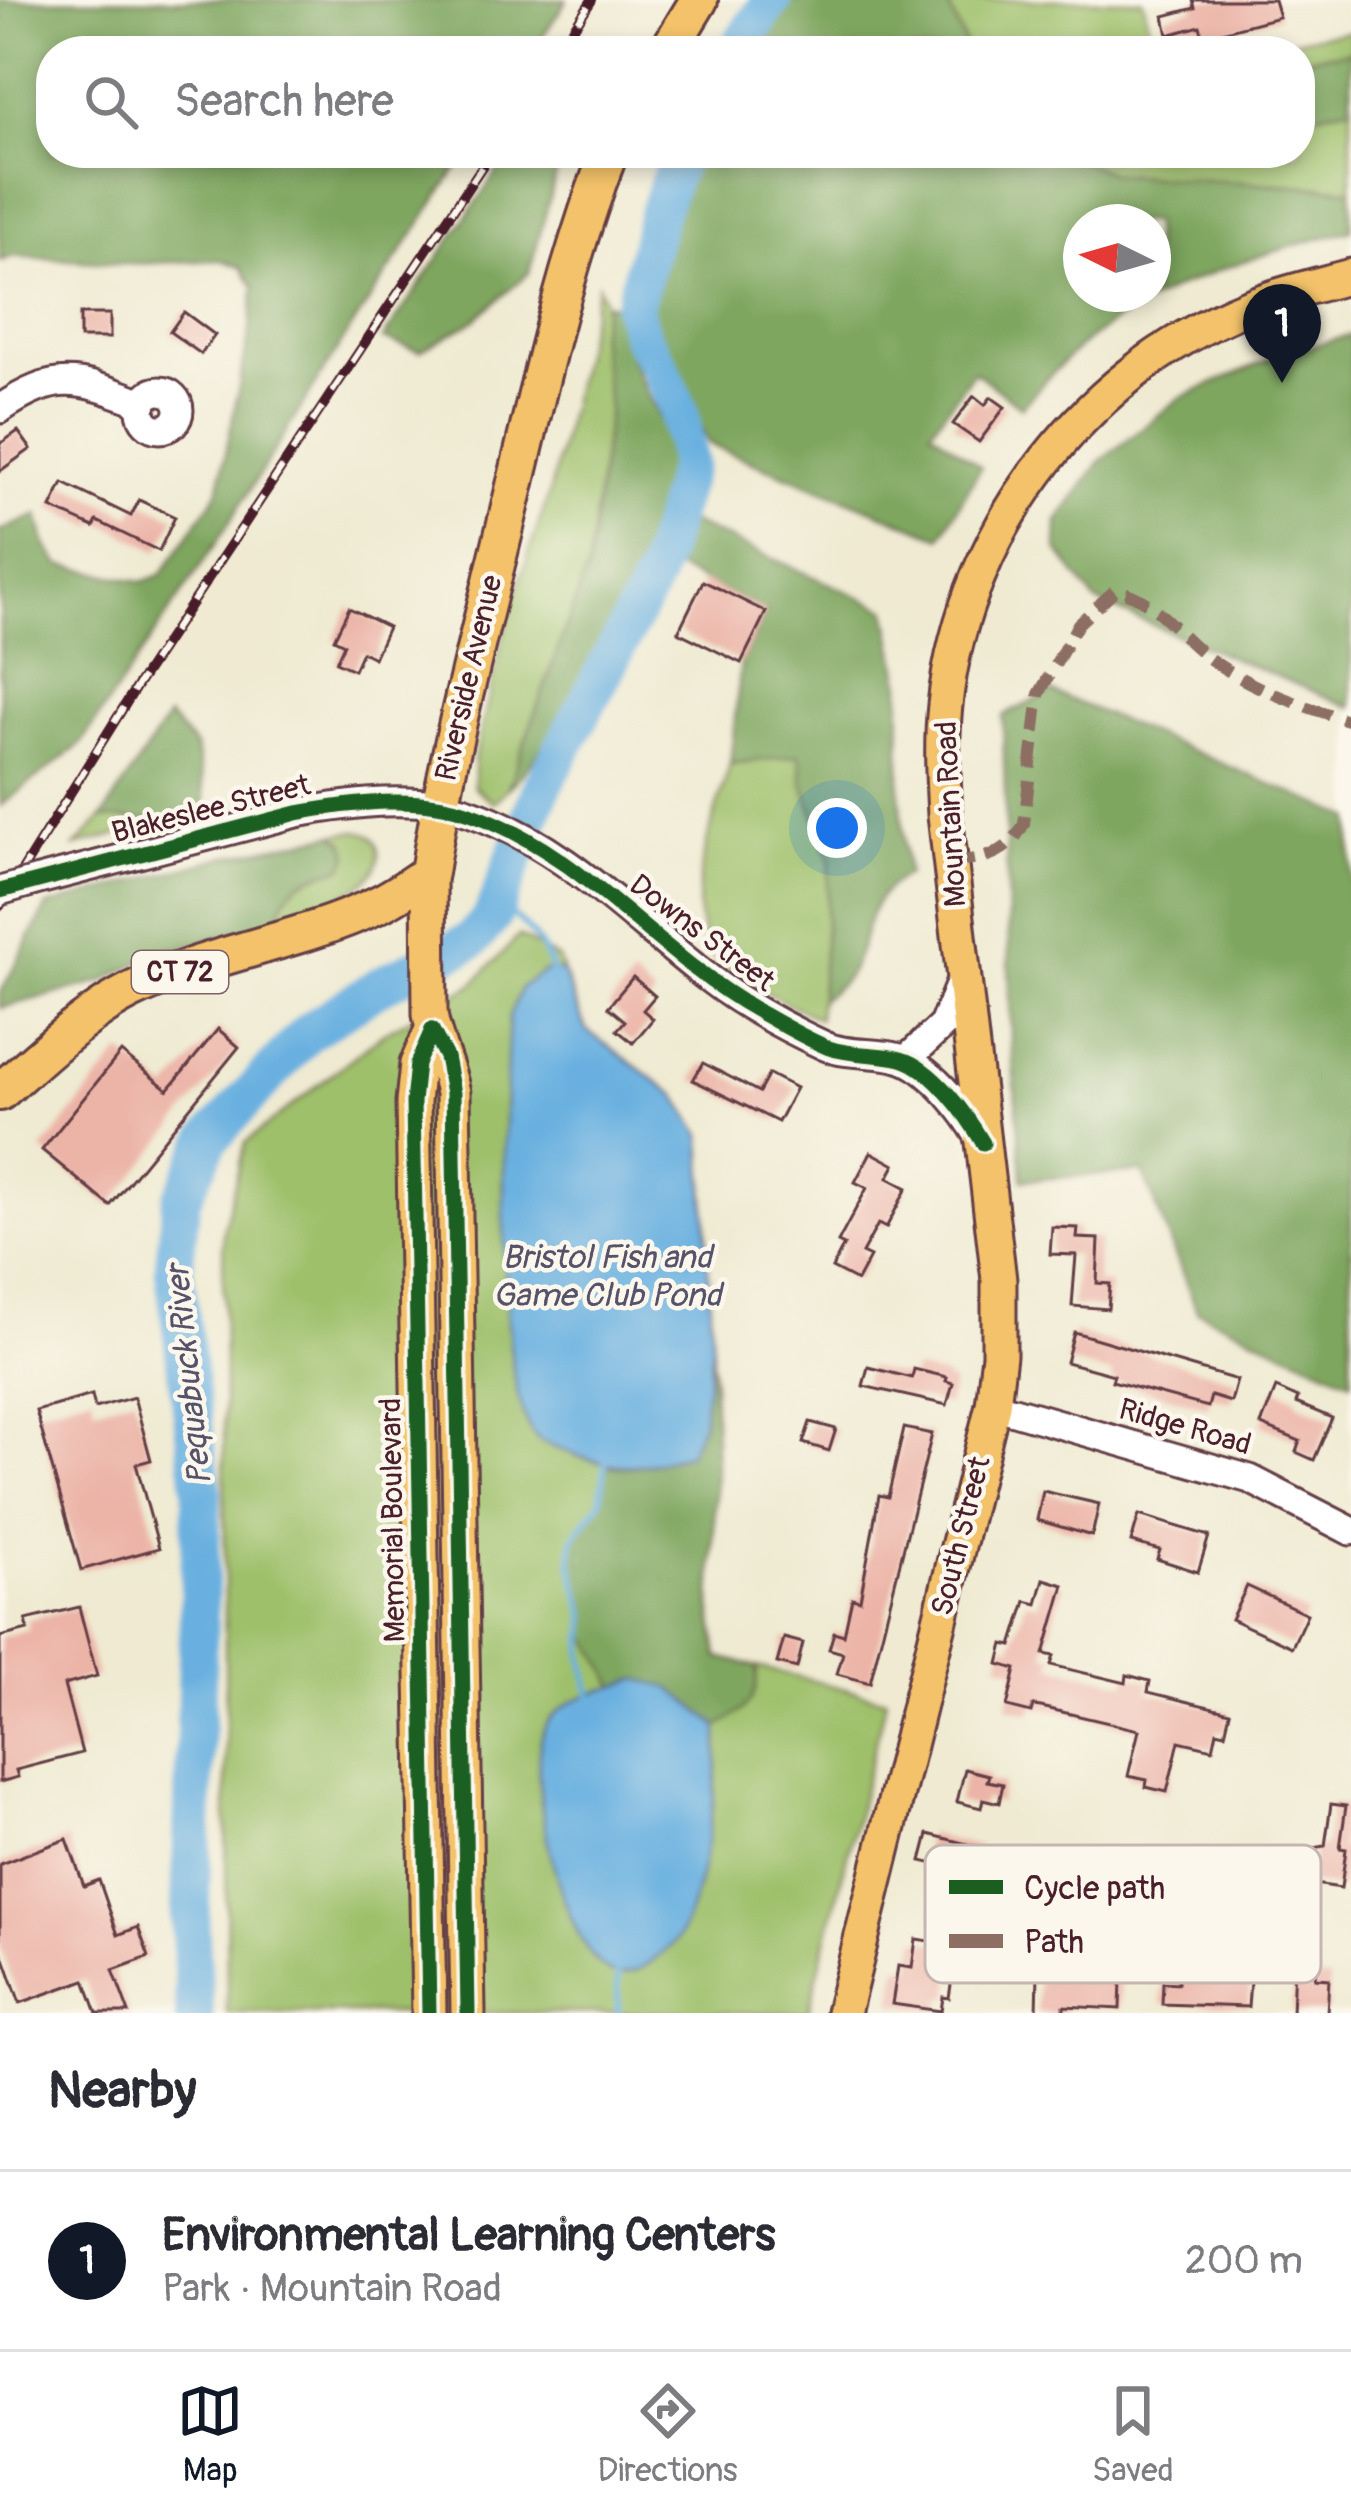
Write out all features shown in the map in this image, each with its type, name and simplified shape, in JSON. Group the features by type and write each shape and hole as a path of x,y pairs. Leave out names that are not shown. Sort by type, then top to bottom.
{"highway":[{"path":"677,36 699,0"},
{"name":"Riverside Avenue","path":"429,873 440,804 561,299 603,168"},
{"name":"CT 72","path":"0,1093 127,993 360,912 429,873"}],"main road":[{"name":"Mountain Road","path":"972,1051 942,757 945,703 957,641 985,559 1021,492 1055,446 1107,392 1177,344 1260,302 1351,276"},
{"name":"Memorial Boulevard","path":"429,873 432,1022 453,1093 468,2013"},
{"name":"Memorial Boulevard","path":"429,2013 413,1102 418,1064 432,1022"},
{"name":"South Street","path":"843,2013 993,1406 999,1280 972,1051"}],"street":[{"path":"0,410 32,388 62,382 84,383 143,403"},
{"name":"Downs Street","path":"440,804 489,821 557,855 752,1008 830,1048 906,1060"},
{"name":"Blakeslee Street","path":"0,891 297,813 337,806 440,804"},
{"path":"963,976 943,1024 906,1060 955,1102 983,1143"},
{"name":"Ridge Road","path":"993,1406 1250,1479 1351,1531"}],"green space":[{"path":"0,0 567,0 543,36 36,36 36,168 457,168 80,745 0,806 0,531 38,515 45,543 60,565 142,582 161,575 218,492 250,331 254,287 241,267 221,260 129,264 13,256 0,261"},
{"path":"787,0 946,0 962,36 763,36"},
{"path":"946,0 1143,0 1151,36 962,36"},
{"path":"1351,32 1351,51 1315,57 1315,36"},
{"path":"1351,51 1351,106 1315,114 1315,57"},
{"path":"1351,106 1351,189 1113,174 1098,168 1315,168 1315,114"},
{"path":"500,168 558,168 529,273 473,321 420,351 383,339"},
{"path":"690,168 1098,168 1113,174 1351,189 1351,230 1247,260 1171,290 1171,204 1063,204 1063,312 1131,312 1078,348 1021,407 974,371 931,430 981,467 941,537 710,445 653,324 649,283 660,237"},
{"path":"598,285 605,303 599,335 609,408 588,567 508,788 493,803 474,787 474,760 510,609 550,491"},
{"path":"605,303 617,306 633,361 668,436 670,475 665,508 645,570 603,652 543,747 508,788 588,567 609,408 599,335"},
{"path":"1351,335 1351,707 1095,601 1057,549 1058,521 1100,462 1180,398 1277,356"},
{"path":"685,520 887,609 901,682 900,793 907,874 874,907 849,974 820,1000 830,859 803,783 800,755 730,764 741,663 766,612 669,565"},
{"path":"1052,692 1351,818 1351,1381 1197,1311 1143,1172 1023,1180 1011,1040 1003,716"},
{"path":"168,717 196,747 207,811 172,820 102,818"},
{"path":"800,755 803,783 830,859 818,1019 730,971 706,943 699,920 702,866 730,764"},
{"path":"102,818 172,820 76,846"},
{"path":"357,831 377,843 378,862 371,875 343,896 278,920 287,896 300,882 344,866 345,842 334,834"},
{"path":"334,834 345,842 349,855 344,866 300,882 287,896 278,920 151,956 102,982 0,1008 0,994 47,906 228,856"},
{"path":"519,936 558,959 586,1030 676,1095 702,1135 716,1469 711,1605 718,1657 886,1699 808,2013 227,2013 223,1231 245,1143 385,1032 472,985"},
{"path":"712,1349 716,1469 711,1605 718,1657 757,1667 756,1687 748,1703 718,1726 659,1686 632,1683 616,1687 586,1634 571,1562 573,1538 600,1502 607,1466 648,1465 688,1453 702,1423"}],"water":[{"name":"Bristol Fish and Game Club Pond","path":"545,971 562,971 586,1030 676,1095 702,1135 712,1349 702,1423 688,1453 656,1463 612,1464 548,1445 533,1434 520,1403 511,1356 504,1234 509,1017 521,987"},
{"path":"638,1679 671,1688 718,1726 716,1774 702,1867 686,1921 676,1940 659,1956 638,1970 617,1974 590,1954 562,1894 543,1819 539,1752 544,1730 561,1710 585,1696"}],"building":[{"path":"1193,0 1274,0 1279,17 1207,36 1200,26 1168,35 1164,16 1195,8"},
{"path":"184,312 215,335 201,354 170,332"},
{"path":"80,314 110,314 110,338 80,338"},
{"path":"974,396 985,405 991,397 1005,407 979,442 953,424"},
{"path":"18,431 31,449 0,471 0,444"},
{"path":"63,483 131,516 139,500 175,517 159,551 97,521 94,527 51,508"},
{"path":"703,581 766,612 741,663 678,632"},
{"path":"349,608 388,627 374,658 362,652 354,670 336,662 344,644 334,639"},
{"path":"633,977 655,996 643,1010 653,1019 633,1043 617,1030 625,1021 608,1007"},
{"path":"218,1029 239,1047 110,1206 42,1150 121,1052 168,1090"},
{"path":"703,1063 759,1092 769,1074 796,1088 778,1122 693,1080"},
{"path":"871,1152 895,1165 888,1178 907,1188 886,1228 878,1224 862,1253 870,1257 857,1281 832,1268 844,1245 838,1242 867,1188 855,1182"},
{"path":"1052,1227 1078,1228 1077,1238 1099,1239 1097,1283 1110,1284 1108,1309 1072,1306 1076,1255 1050,1254"},
{"path":"1074,1332 1237,1380 1231,1402 1211,1396 1208,1407 1112,1381 1114,1375 1066,1362"},
{"path":"868,1367 912,1378 914,1369 947,1377 953,1383 947,1405 863,1386"},
{"path":"1276,1388 1298,1398 1296,1403 1332,1418 1314,1460 1296,1452 1300,1441 1261,1425"},
{"path":"92,1395 95,1408 134,1397 151,1460 136,1464 159,1548 81,1570 36,1411"},
{"path":"810,1422 836,1429 829,1451 803,1443"},
{"path":"904,1428 932,1434 870,1683 837,1674 843,1653 829,1649 834,1632 844,1635 852,1598 860,1600 879,1495 888,1497"},
{"path":"1043,1491 1099,1504 1092,1536 1037,1520"},
{"path":"1139,1515 1209,1536 1198,1572 1157,1559 1160,1550 1131,1542"},
{"path":"1044,1579 1064,1585 1044,1654 1054,1656 1051,1665 1126,1683 1127,1675 1150,1681 1148,1692 1230,1712 1225,1733 1217,1731 1213,1749 1179,1741 1167,1792 1128,1776 1139,1730 1041,1707 1033,1706 1031,1713 1007,1707 1016,1669 999,1664 1004,1644 1012,1646 1026,1601 1037,1604"},
{"path":"1247,1586 1307,1614 1292,1647 1231,1619"},
{"path":"79,1607 97,1676 64,1685 82,1753 16,1770 18,1777 0,1782 0,1637 28,1630 26,1620"},
{"path":"784,1638 803,1643 797,1668 777,1663"},
{"path":"965,1769 1003,1784 999,1803 983,1799 981,1808 957,1802"},
{"path":"1331,1804 1346,1806 1341,1888 1321,1885 1321,1847 1325,1846"},
{"path":"928,1834 971,1845 925,1845"},
{"path":"67,1839 84,1886 99,1880 118,1935 138,1927 149,1957 113,1970 129,2013 97,2013 85,1980 20,2003 0,1947 0,1864"},
{"path":"916,1939 925,1940 925,1983 951,1983 941,2011 892,2004 898,1966 912,1968"},
{"path":"1329,1979 1327,2013 1292,2013 1293,1983"},
{"path":"1038,1983 1121,1983 1120,2009 1064,2006 1064,2013 1037,2013"},
{"path":"1163,1983 1250,1983 1248,2007 1162,2004"}],"waterway":[{"name":"Pequabuck River","path":"747,36 772,0"},
{"name":"Pequabuck River","path":"195,2013 190,1923 202,1491 174,1269 181,1200 210,1139 308,1032 381,985 471,941 492,917 541,790 654,577 688,464 679,412 641,337 633,308 674,168"},
{"path":"497,905 533,935 554,977"},
{"path":"591,1699 583,1654 586,1617 571,1562 573,1538 600,1502 606,1461"},
{"path":"618,1969 618,2013"}],"railway":[{"path":"568,36 592,0"},
{"path":"0,906 138,684 481,168"}],"marked path":[{"path":"950,862 993,854 1010,843 1024,824 1039,694 1078,624 1115,590 1143,601 1228,671 1297,703 1351,721"}],"cycle path":[{"path":"0,891 297,813 384,802 450,807 511,830 548,852 719,986 783,1025 829,1048 913,1064 948,1094 983,1143"},
{"path":"432,1030 446,1057 453,1093 468,2013"},
{"path":"429,2013 413,1102 417,1064 432,1030"}],"place":[{"name":"Environmental Learning Centers","path":"1282,383"}]}
